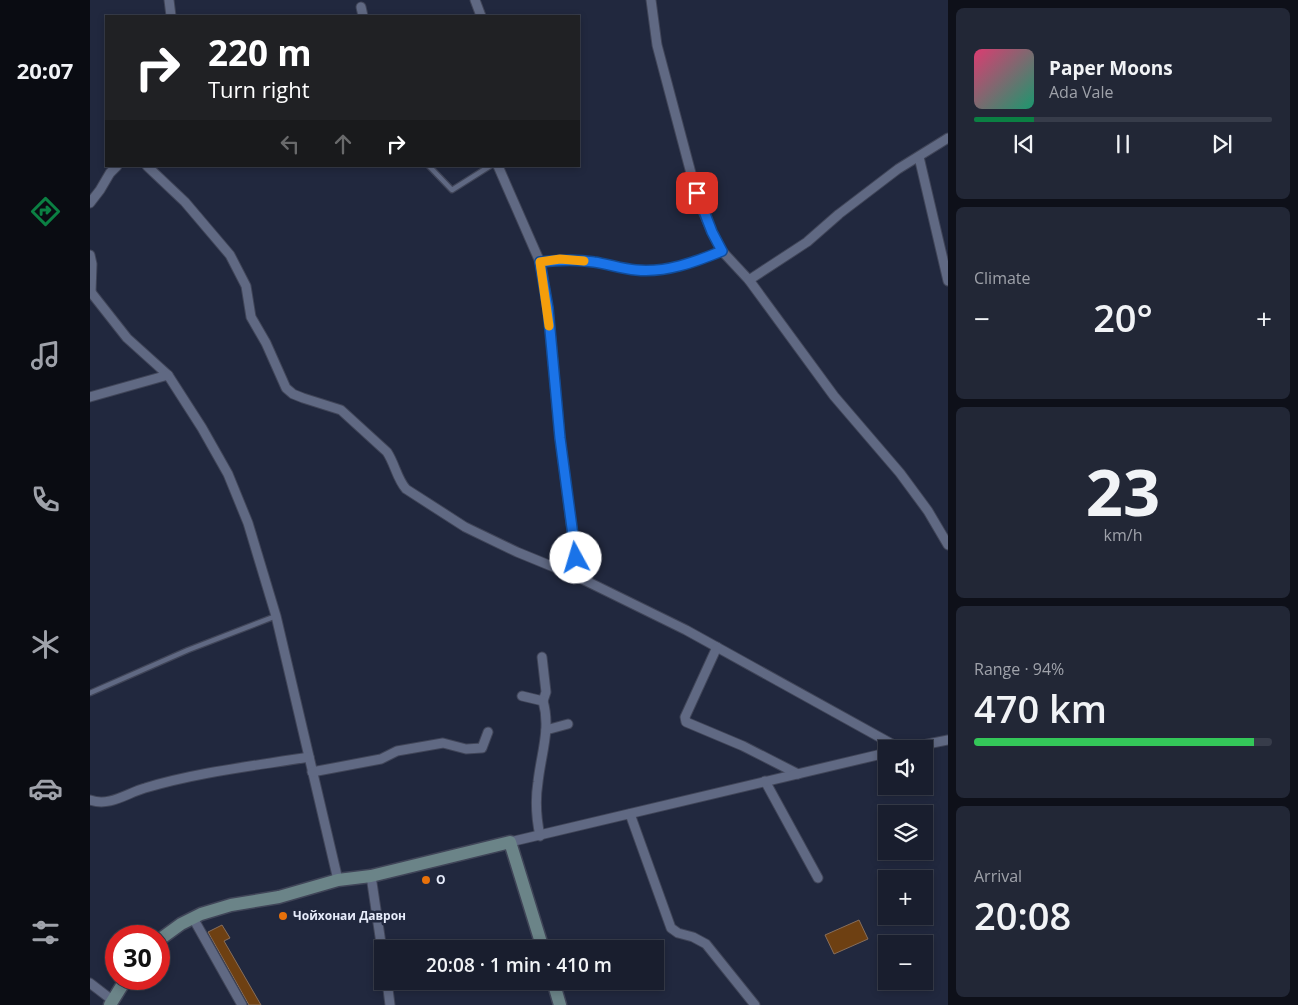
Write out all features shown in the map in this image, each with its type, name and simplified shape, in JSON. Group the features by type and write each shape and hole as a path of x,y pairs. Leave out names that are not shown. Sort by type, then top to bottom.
{"main road":[{"path":"170,932 194,918 231,905 279,897 338,880 371,876 510,842 540,940"},
{"path":"111,1002 119,990"},
{"path":"556,990 560,1005"}],"street":[{"path":"169,0 170,15"},
{"path":"475,0 481,15"},
{"path":"651,0 657,45 692,177 705,216 722,251 749,280 834,396 900,473 928,511 948,545"},
{"path":"361,7 363,15"},
{"path":"749,280 807,242 839,214 898,170 948,138"},
{"path":"919,157 948,280"},
{"path":"90,203 116,167"},
{"path":"148,167 184,202 230,255 246,286 251,318 266,343 286,388 293,394 341,410 387,452 392,459 401,483 422,501 466,528 517,552 578,576 717,647 886,740"},
{"path":"498,167 519,218 540,262 548,308 560,438 578,576"},
{"path":"90,255 92,264 90,292 127,338 168,375 202,428 228,474 248,523 276,616 338,880"},
{"path":"90,397 168,375"},
{"path":"717,647 685,717 686,722 743,746 798,774"},
{"path":"540,836 536,815 536,796 546,742 546,712 543,701 546,692 542,657"},
{"path":"522,696 543,701"},
{"path":"546,730 568,724"},
{"path":"312,772 381,759 397,751 443,743 466,749 482,748 488,732"},
{"path":"933,743 948,740"},
{"path":"510,842 878,754"},
{"path":"90,800 101,803 180,779 308,757"},
{"path":"765,781 818,878"},
{"path":"630,814 671,928 678,933 693,937 706,944 755,1005"},
{"path":"371,876 381,940"},
{"path":"194,918 242,1005"},
{"path":"90,983 111,1002"},
{"path":"388,990 390,1005"}],"lane":[{"path":"430,167 452,190 488,167"},
{"path":"540,262 560,259 579,260 636,270 655,270 675,268 696,262 722,251"},
{"path":"90,693 188,650 276,616"}],"building":[{"path":"859,920 868,939 834,954 825,935"},
{"path":"222,925 230,938 224,941 261,1005 249,1005 208,932"}],"slow traffic":[{"path":"549,326 548,308 540,262 560,259 584,261"}],"place":[{"name":"O","path":"426,880"},
{"name":"Чойхонаи Даврон","path":"283,916"}],"route":[{"path":"576,558 560,438 548,308 540,262 560,259 579,260 636,270 655,270 675,268 696,262 722,251 702,209 697,193"}]}
